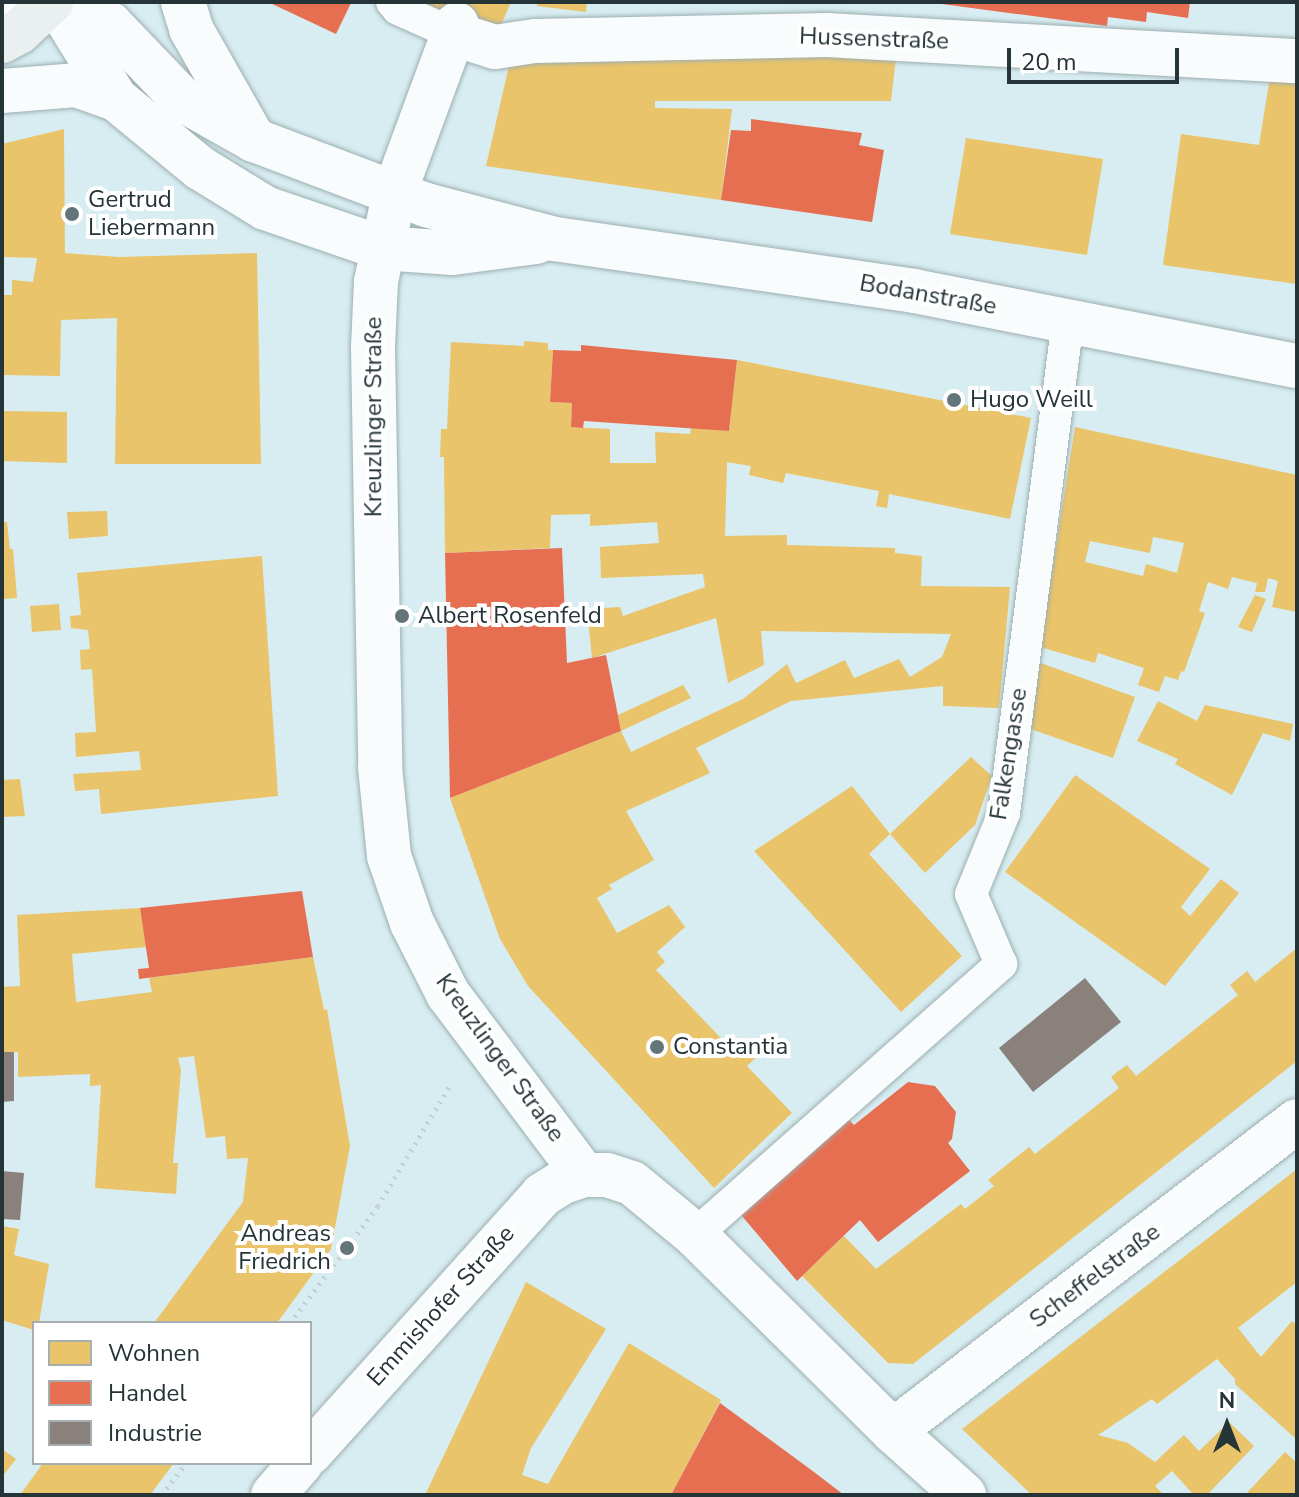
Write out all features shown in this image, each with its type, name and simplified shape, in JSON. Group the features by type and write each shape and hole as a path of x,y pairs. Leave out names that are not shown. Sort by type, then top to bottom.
{"main road":[{"path":"2,41 19,32 56,2"}],"street":[{"path":"2,6 34,2"},
{"name":"Bodanstraße","path":"56,2 116,99 200,168 265,208 382,248 453,253 555,239"},
{"name":"Bodanstraße","path":"56,2 110,24 183,100 254,140 394,194 555,239 914,291 1297,366"},
{"path":"183,2 191,29 254,140"},
{"path":"382,248 394,194 456,29"},
{"name":"Hussenstraße","path":"456,29 495,47 535,41 827,35 1297,61"},
{"path":"2,91 76,85 116,99"},
{"name":"Kreuzlinger Straße","path":"382,248 376,282 373,347 380,767 389,856 412,923 448,994 584,1175"},
{"name":"Scheffelstraße","path":"893,1431 1297,1121"},
{"path":"584,1175 607,1175 632,1183 695,1235 893,1431 964,1495"},
{"name":"Emmishofer Straße","path":"312,1451 542,1195 563,1182 584,1175"},
{"path":"273,1495 299,1465"}],"lane":[{"path":"392,2 398,9 456,29"},
{"name":"Falkengasse","path":"695,1235 1001,964 971,894 1004,813 1068,319"}],"path":[{"path":"292,1321 378,1206 479,1035"},
{"path":"162,1495 184,1465"}],"building: Wohnen":[{"path":"421,2 511,2 495,39"},
{"path":"537,2 587,2 586,12 537,6"},
{"path":"741,53 896,58 891,101 655,101 655,108 732,109 721,200 486,166 511,57"},
{"path":"1270,77 1297,80 1297,284 1163,265 1181,134 1259,145"},
{"path":"64,129 65,253 119,257 257,253 261,464 115,464 117,318 61,320 60,376 2,375 2,295 12,295 12,280 33,282 37,258 2,257 2,144"},
{"path":"966,138 1103,159 1087,255 950,234"},
{"path":"524,341 548,343 548,350 553,350 550,402 572,403 571,427 610,429 610,463 656,463 655,432 690,434 691,428 729,431 737,360 1031,418 1010,519 889,494 887,508 876,506 879,491 786,473 783,483 749,475 751,466 727,462 725,536 787,535 787,545 895,548 895,553 922,556 921,586 1010,587 999,708 943,706 943,686 791,701 696,748 710,773 626,811 654,860 609,885 612,889 597,898 617,933 669,905 685,927 657,952 665,962 656,970 736,1054 749,1041 760,1054 747,1066 792,1113 714,1188 528,986 500,939 450,798 621,731 631,752 743,699 787,664 796,683 845,660 854,678 899,659 910,677 942,657 951,634 761,631 764,665 728,683 716,618 592,658 587,609 620,607 623,616 705,587 703,574 601,578 600,547 659,543 657,522 590,526 590,514 551,515 550,548 445,553 444,457 440,457 441,429 447,429 451,342 524,346"},
{"path":"2,411 67,412 67,463 2,461"},
{"path":"1075,427 1297,475 1297,612 1272,607 1278,581 1268,578 1265,592 1255,592 1257,583 1232,577 1228,589 1208,582 1199,611 1205,613 1184,672 1181,671 1178,680 1165,676 1159,692 1138,685 1144,668 1098,653 1095,663 1040,647","holes":["1153,537 1184,543 1177,573 1146,564 1143,576 1085,562 1090,541 1150,553"]},
{"path":"107,511 108,536 69,539 67,512"},
{"path":"2,522 7,522 10,549 13,549 17,598 2,599"},
{"path":"262,556 278,796 101,814 99,789 75,791 73,774 141,770 139,751 76,757 75,733 96,732 92,669 81,670 80,650 90,649 88,630 71,628 70,616 81,615 77,573"},
{"path":"1255,595 1266,599 1252,632 1238,627"},
{"path":"59,604 61,630 32,632 30,606"},
{"path":"1038,662 1135,697 1113,758 1031,729"},
{"path":"683,685 691,698 621,731 618,715"},
{"path":"1158,701 1197,721 1205,705 1293,724 1290,741 1263,733 1232,795 1175,764 1178,759 1137,741"},
{"path":"971,757 992,776 975,825 925,873 890,834"},
{"path":"1075,775 1210,869 1181,907 1190,916 1221,879 1239,893 1165,986 1005,872"},
{"path":"20,779 25,816 2,817 2,780"},
{"path":"852,786 890,834 869,854 962,956 901,1012 754,851"},
{"path":"140,908 146,947 72,954 76,1002 152,992 149,978 313,957 324,1010 327,1009 350,1146 331,1249 278,1321 155,1321 243,1202 248,1158 227,1159 225,1136 206,1138 194,1056 178,1058 181,1070 173,1163 178,1163 176,1194 95,1188 101,1085 90,1086 90,1074 18,1077 18,1052 2,1052 2,987 20,986 17,915"},
{"path":"1297,948 1297,1061 913,1364 888,1363 802,1276 844,1236 876,1269 961,1204 965,1209 994,1186 988,1180 1029,1147 1035,1154 1119,1088 1111,1077 1117,1072 1127,1065 1136,1076 1238,995 1230,985 1247,971 1255,982"},
{"path":"1297,1169 1297,1282 1238,1328 1261,1357 1292,1321 1297,1325 1297,1440 1235,1384 1235,1379 1217,1359 1157,1404 1152,1399 1098,1435 1128,1443 1155,1462 1184,1435 1199,1451 1229,1422 1254,1446 1207,1495 1194,1495 1172,1471 1155,1486 1164,1495 1032,1495 962,1429"},
{"path":"2,1226 19,1229 14,1255 49,1264 39,1321 32,1321 32,1329 2,1320"},
{"path":"526,1282 606,1329 531,1448 522,1475 548,1484 629,1343 721,1400 671,1495 425,1495"},
{"path":"2,1449 16,1459 2,1477"},
{"path":"1285,1452 1297,1463 1297,1495 1245,1495"},
{"path":"42,1465 172,1465 150,1495 20,1495"}],"building: Handel":[{"path":"268,2 349,2 351,3 336,34"},
{"path":"927,2 1190,2 1188,18 1147,12 1146,22 1108,17 1107,26"},
{"path":"751,119 862,133 859,145 884,150 872,222 721,200 731,130 751,131"},
{"path":"581,345 737,360 729,431 584,421 583,428 571,427 572,403 550,402 553,350 581,351"},
{"path":"562,548 567,663 606,655 621,731 450,798 445,553"},
{"path":"302,891 313,957 139,979 138,969 149,968 140,908"},
{"path":"908,1082 935,1086 956,1112 952,1139 948,1143 970,1171 878,1242 860,1220 797,1281 736,1209 849,1120 854,1125"},
{"path":"720,1403 814,1472 844,1495 671,1495"}],"building: Industrie":[{"path":"1085,978 1121,1022 1033,1092 999,1048"},
{"path":"2,1052 14,1052 14,1101 2,1102"},
{"path":"2,1171 24,1173 20,1220 2,1219"}],"place":[{"name":"Gertrud Liebermann","path":"72,214"},
{"name":"Hugo Weill","path":"954,400"},
{"name":"Albert Rosenfeld","path":"402,616"},
{"name":"Constantia","path":"657,1047"},
{"name":"Andreas Friedrich","path":"347,1248"}]}
